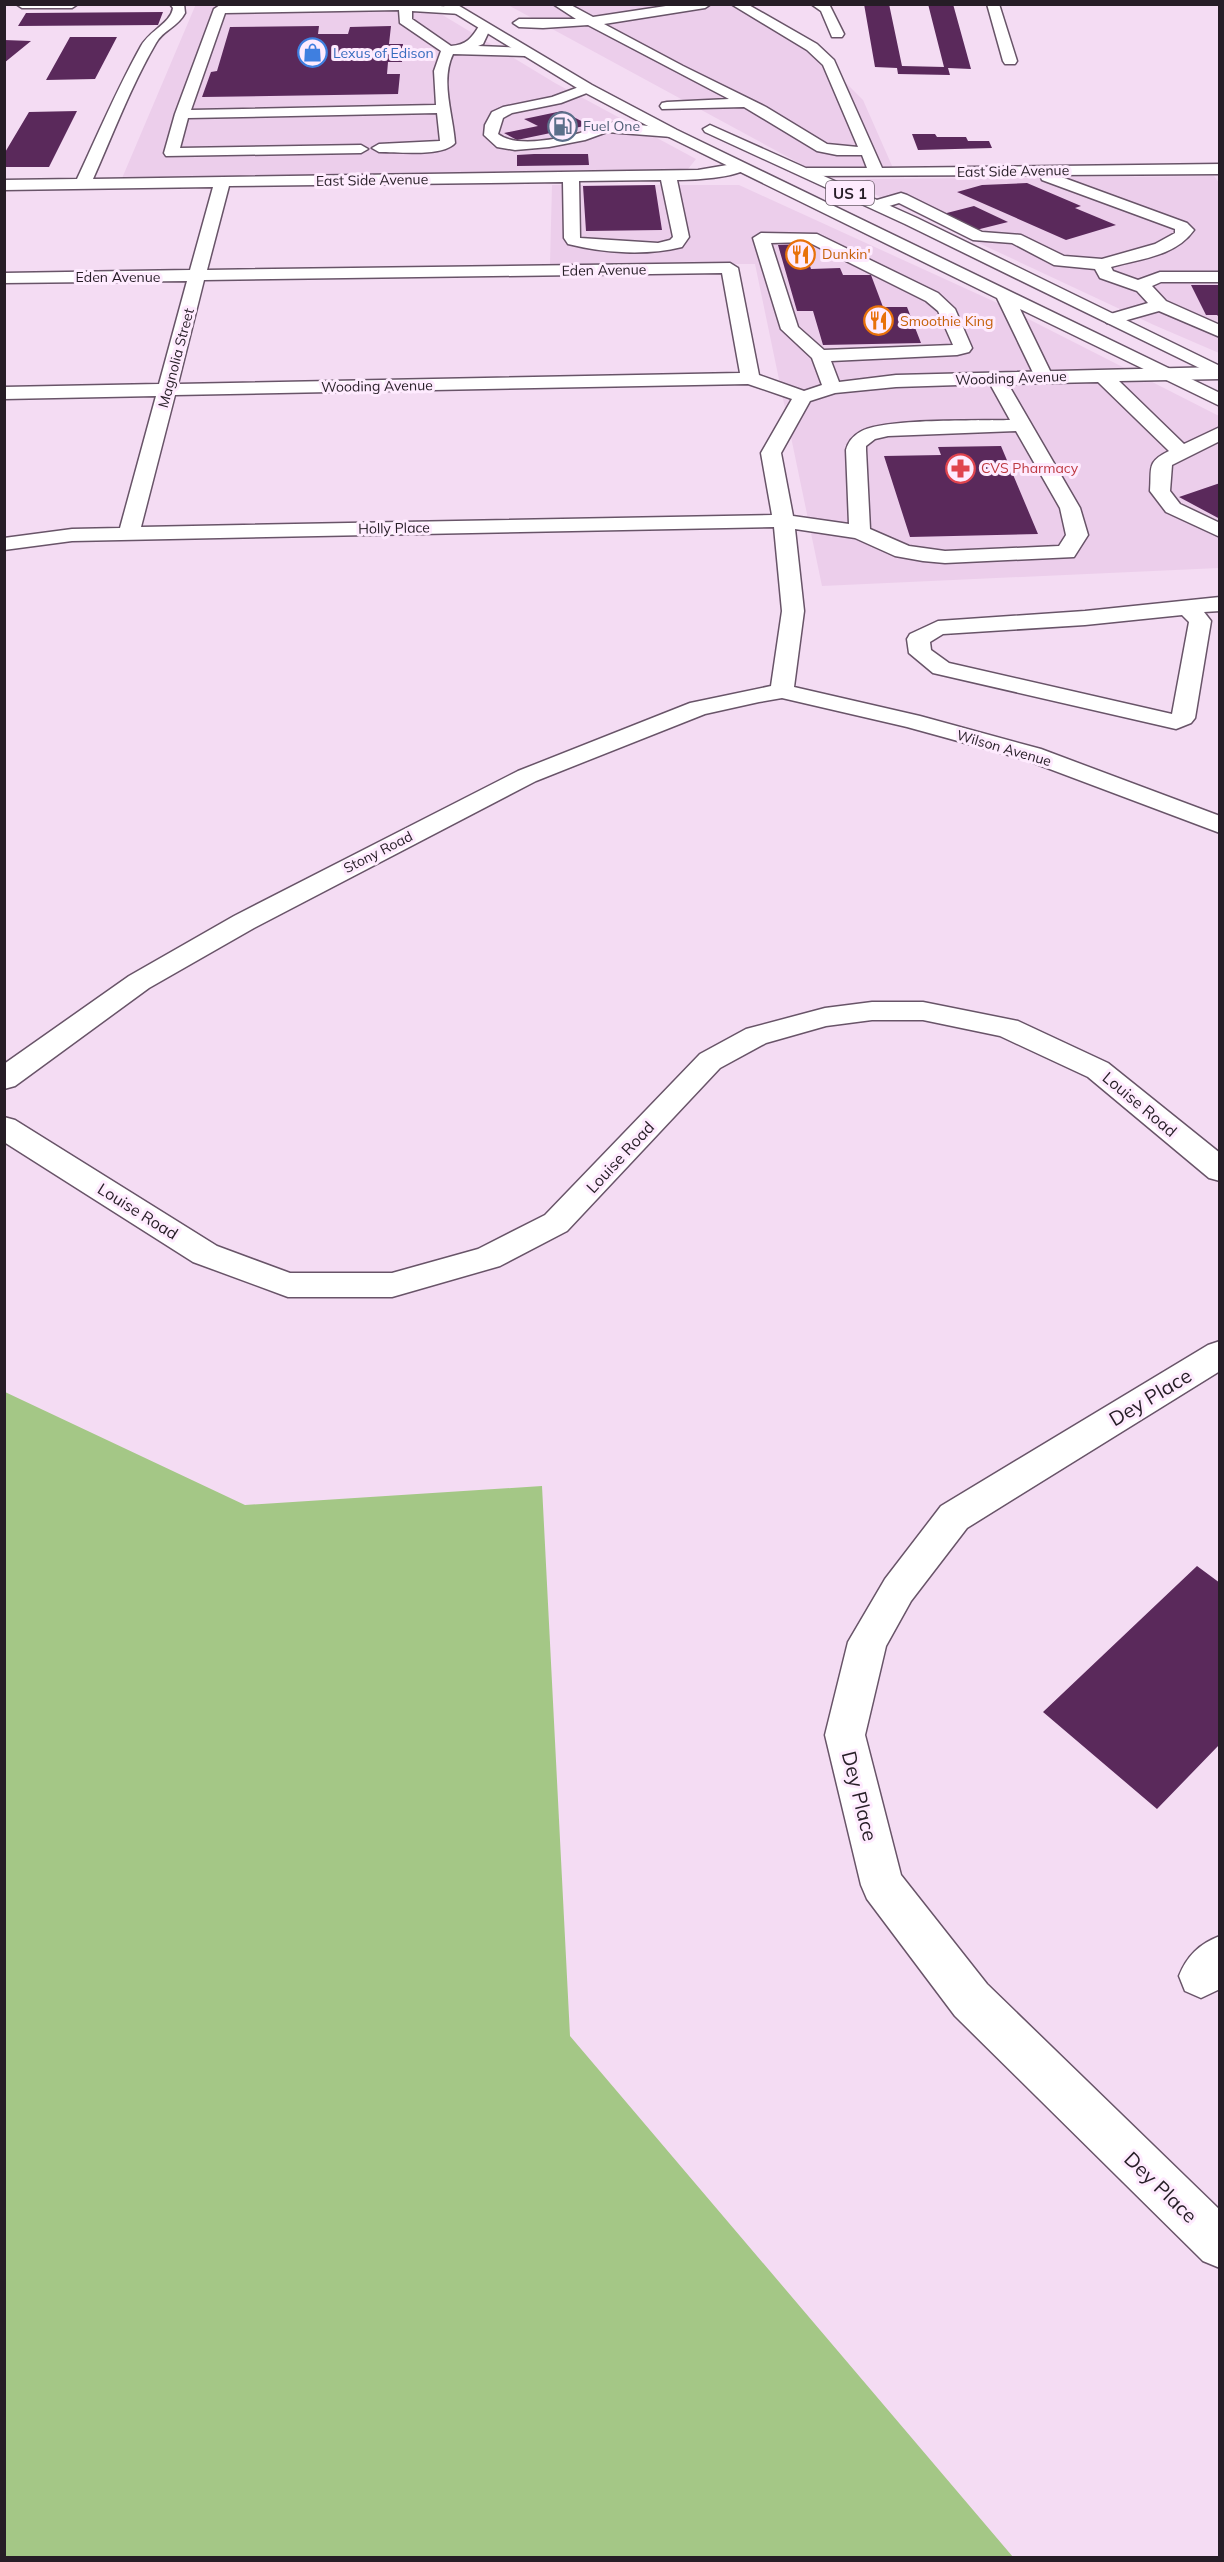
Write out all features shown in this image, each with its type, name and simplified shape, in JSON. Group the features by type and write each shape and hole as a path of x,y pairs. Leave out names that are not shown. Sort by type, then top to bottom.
{"main road":[{"path":"22,4 72,4"},
{"path":"83,184 152,37 174,21 179,12 176,4"},
{"path":"562,6 583,4"},
{"path":"519,23 549,25 591,22 705,4"},
{"path":"737,4 812,47 829,63 877,172"},
{"path":"817,4 826,9 837,34"},
{"path":"993,4 1010,61"},
{"path":"562,6 761,110 822,148 837,151 867,151"},
{"path":"361,149 171,153 183,133 182,114 221,23 220,9 402,16 452,8"},
{"name":"US 1","path":"452,8 587,88 739,168 1220,400"},
{"path":"503,14 554,37 591,22"},
{"path":"402,16 455,50 525,52"},
{"path":"379,148 444,145 448,142 440,128 442,63 455,50 478,41 484,29"},
{"path":"587,88 556,100 508,110 497,115 492,125 491,135 502,144 515,146 549,144 585,136 606,127"},
{"path":"556,100 606,127 672,133"},
{"path":"710,129 716,115 744,103"},
{"name":"US 1","path":"744,103 701,107 662,104 710,129 876,205 1113,319 1219,373"},
{"path":"182,114 442,109"},
{"path":"585,136 603,143"},
{"name":"East Side Avenue","path":"4,185 668,176 712,174 739,168"},
{"name":"East Side Avenue","path":"807,173 1220,169"},
{"path":"1017,273 1060,261 1102,264 1178,241 1186,230 1181,226 1030,171"},
{"path":"571,177 572,238 574,241 586,244 658,248 676,244 681,237 668,176"},
{"name":"Magnolia Street","path":"129,533 222,182"},
{"path":"876,205 901,198 979,237 1015,238 1060,261"},
{"path":"811,237 812,229 832,213"},
{"path":"820,356 963,348 946,309 941,303 811,237 761,238 790,329 820,356 832,388"},
{"path":"1102,264 1107,274 1143,286 1160,305 1220,332"},
{"name":"Eden Avenue","path":"4,278 730,268 750,378"},
{"path":"1143,286 1146,281 1160,277 1220,277"},
{"path":"1005,297 1044,377"},
{"path":"1113,319 1160,305"},
{"name":"Wooding Avenue","path":"803,397 832,388 896,381 1219,373"},
{"path":"1103,376 1181,452"},
{"path":"750,378 803,397 771,453 784,521 793,611 782,691"},
{"name":"Wooding Avenue","path":"4,393 750,378"},
{"path":"860,532 857,444 868,435 888,430 1024,424 996,379"},
{"name":"Holly Place","path":"4,544 72,534 784,521 860,532 903,551 922,555 945,557 1066,552 1077,535 1070,508 1024,424"},
{"path":"1220,433 1162,462 1160,490 1173,508 1220,531"},
{"path":"1189,609 1200,621 1183,718 1176,722 941,668 920,653 918,639 938,628 1189,609 1220,604"},
{"name":"Wilson Avenue","path":"782,691 1032,754 1220,825"},
{"name":"Stony Road","path":"4,1078 139,982 254,917 527,776 698,708 782,691"},
{"name":"Louise Road","path":"4,1127 205,1254 288,1285 392,1285 488,1258 556,1223 710,1061 756,1036 825,1017 872,1011 923,1011 1008,1028 1098,1070 1220,1170"},
{"name":"Dey Place","path":"1220,1354 954,1517 898,1590 867,1642 845,1735 882,1885 971,2001 1220,2244"}],"shaded area":[{"path":"196,4 426,5 555,83 696,159 688,169 120,183"},
{"path":"508,5 738,5 813,50 863,100 893,168 810,169"},
{"path":"1214,176 1220,184 1219,353 1154,325 855,185 867,179"},
{"path":"552,185 739,185 993,301 1219,416 1219,568 822,586 755,264 550,264"}],"green space":[{"path":"5,1392 245,1505 542,1486 570,2036 1013,2557 5,2557"}],"building":[{"path":"864,4 889,4 902,66 944,67 928,4 953,4 971,69 948,68 950,75 898,74 897,68 875,67"},
{"path":"163,12 158,25 18,26 26,13"},
{"name":"Lexus of Edison","path":"319,26 318,34 348,34 350,27 391,26 389,44 403,44 402,62 388,62 387,74 400,74 398,94 202,97 211,72 217,71 230,27"},
{"path":"70,37 117,37 95,79 46,80"},
{"path":"4,40 31,41 4,63"},
{"path":"77,111 49,167 4,167 4,154 29,112"},
{"name":"Fuel One","path":"562,111 589,125 517,140 504,133 538,126 524,119"},
{"path":"912,134 935,134 937,137 966,137 968,141 989,141 992,148 918,150"},
{"path":"588,154 589,165 517,166 517,155"},
{"path":"1027,183 1081,206 1075,208 1116,225 1066,240 957,192 982,185"},
{"path":"655,185 662,230 586,231 583,186"},
{"path":"974,206 1008,222 972,231 939,215"},
{"path":"803,244 811,269 840,268 843,275 871,275 883,307 907,307 921,343 823,345 813,311 797,311 778,245"},
{"path":"1191,285 1220,285 1220,318 1217,315 1206,315"},
{"name":"CVS Pharmacy","path":"1001,446 1038,534 910,537 884,456 941,455 938,447"},
{"path":"1220,483 1220,519 1179,497"},
{"path":"1197,1566 1220,1583 1220,1744 1157,1809 1043,1712"}],"place":[{"name":"Lexus of Edison","path":"312,53"},
{"name":"Fuel One","path":"562,126"},
{"name":"Dunkin'","path":"801,254"},
{"name":"Smoothie King","path":"879,321"},
{"name":"CVS Pharmacy","path":"960,468"}]}
